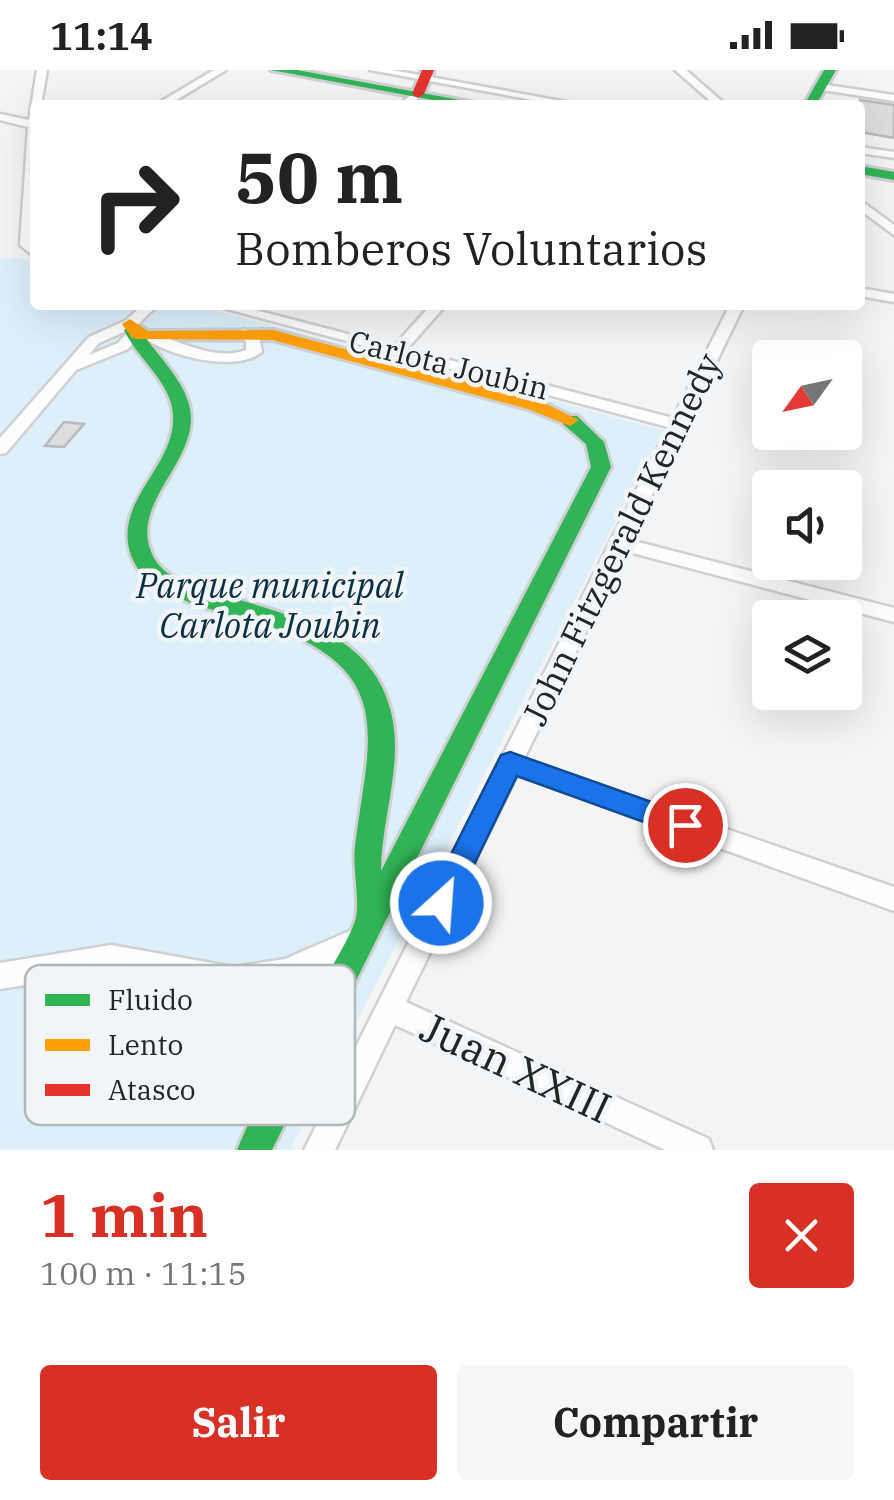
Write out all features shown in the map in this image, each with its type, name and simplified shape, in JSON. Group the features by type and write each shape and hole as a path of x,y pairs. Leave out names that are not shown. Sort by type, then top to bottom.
{"main road":[{"path":"278,70 419,87 464,100"},
{"path":"865,171 894,176"},
{"path":"348,965 367,928 601,466 601,446 590,432 566,416 534,405 274,335 136,331 140,351 167,377 182,408 182,427 140,513 137,539 145,563 180,589 320,636 352,658 366,677 378,712 373,831 367,861 367,928"},
{"path":"254,1150 267,1125"}],"street":[{"path":"36,100 42,70"},
{"path":"169,100 221,70"},
{"path":"374,70 419,87 534,100"},
{"path":"680,70 715,100"},
{"path":"820,87 894,98"},
{"path":"0,117 30,124"},
{"path":"865,151 894,155"},
{"path":"30,194 30,248"},
{"path":"865,208 894,230"},
{"path":"865,293 894,298"},
{"path":"0,448 94,340 136,331 148,310"},
{"name":"Carlota Joubin","path":"239,310 678,424"},
{"path":"281,321 293,310"},
{"path":"398,351 435,310"},
{"name":"John Fitzgerald Kennedy","path":"355,1077 735,310"},
{"path":"619,543 894,615"},
{"path":"510,763 894,899"},
{"path":"300,965 367,928"},
{"path":"68,965 111,958 150,965"},
{"path":"0,976 25,972"},
{"name":"Juan XXIII","path":"389,1008 698,1150"},
{"name":"John Fitzgerald Kennedy","path":"319,1150 331,1125"}],"green space":[{"name":"Parque municipal Carlota Joubin","path":"0,259 30,262 30,310 213,310 663,430 355,1025 355,965 25,965 25,1125 303,1125 290,1150 0,1150"}],"building":[{"path":"865,101 894,105 894,138 865,133"},
{"path":"64,422 84,424 64,447 45,446"}],"traffic: fast":[{"path":"277,70 452,100"},
{"path":"813,100 830,70"},
{"path":"865,171 894,176"},
{"path":"132,330 173,389 182,414 175,446 141,510 138,544 145,562 156,575 179,589 283,622 333,646 354,663 369,685 381,731 367,864 371,917"},
{"path":"348,965 601,467 595,442 570,420"},
{"path":"254,1150 267,1125"}],"traffic: slow":[{"path":"130,324 138,334 148,336 273,335 534,405 570,420"}],"traffic: jam":[{"path":"418,94 428,70"}],"route":[{"path":"441,903 510,763 685,825"}]}
